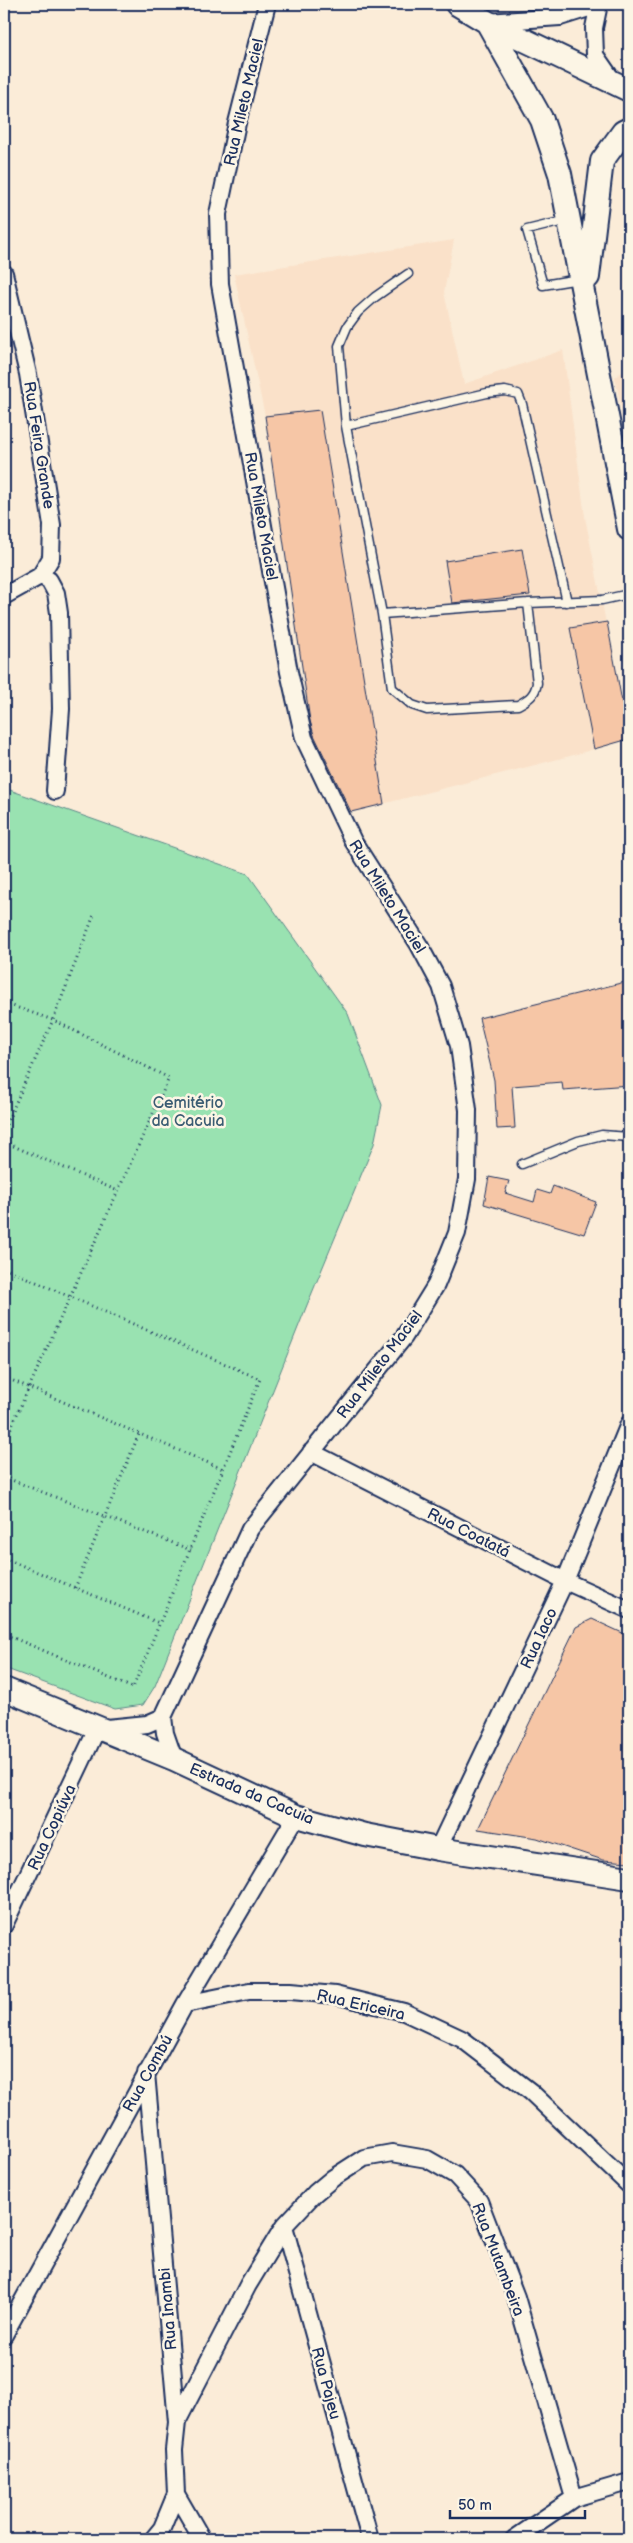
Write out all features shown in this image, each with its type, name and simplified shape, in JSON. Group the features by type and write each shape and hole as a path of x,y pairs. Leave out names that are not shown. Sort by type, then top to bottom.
{"main road":[{"path":"457,4 487,22 621,86"},
{"path":"487,22 542,120 560,174 584,288 629,529"},
{"path":"584,288 602,161 623,132 629,129"},
{"name":"Estrada da Cacuia","path":"4,1689 174,1760 296,1816 365,1835 438,1849 629,1878"}],"street":[{"name":"Rua Mileto Maciel","path":"164,1717 250,1529 404,1337 436,1285 457,1233 468,1179 468,1110 459,1046 441,986 419,944 353,841 304,738 287,662 220,284 218,214 237,123 267,4"},
{"path":"487,22 560,17 598,4 594,28 595,55 621,86"},
{"name":"Rua Feira Grande","path":"4,273 28,374 52,525 51,558 40,576"},
{"path":"4,596 40,576 48,580 56,593 59,613 61,709 55,791"},
{"name":"Rua Iaco","path":"438,1849 565,1581 629,1424"},
{"name":"Rua Coatatá","path":"310,1452 565,1581 629,1610"},
{"path":"97,1729 147,1724 164,1717 165,1733 174,1760"},
{"name":"Rua Copiúva","path":"4,1925 97,1729"},
{"name":"Rua Combú","path":"4,2335 146,2073 296,1816"},
{"name":"Rua Ericeira","path":"185,2004 249,1991 291,1991 335,1995 404,2012 462,2039 516,2080 629,2185"},
{"name":"Rua Inambi","path":"146,2073 177,2422 174,2450 176,2494 162,2528 153,2539"},
{"name":"Rua Mutambeira","path":"177,2422 248,2285 284,2226 327,2183 364,2158 392,2153 427,2159 455,2175 479,2201 516,2297 574,2498"},
{"name":"Rua Pajeu","path":"284,2226 370,2539"},
{"path":"514,2539 574,2498 629,2482"},
{"path":"176,2494 202,2539"}],"lane":[{"path":"570,220 527,230 543,286 584,288"},
{"path":"408,274 364,307 344,333 339,346 346,426 382,614 392,688 400,697 412,705 427,710 518,705 529,700 535,692 537,683 528,603"},
{"path":"346,426 487,393 505,391 518,394 522,404 567,602"},
{"path":"382,614 528,603 602,600 629,594"},
{"path":"522,1164 594,1137 602,1135 629,1137"}],"path":[{"path":"4,1129 53,1020 94,915"},
{"path":"4,1003 53,1020 169,1078 4,1443"},
{"path":"4,1142 118,1192"},
{"path":"4,1268 260,1379 133,1688 4,1634"},
{"path":"4,1377 223,1468"},
{"path":"75,1588 139,1434"},
{"path":"4,1477 191,1550"},
{"path":"4,1558 159,1623"}],"shaded area":[{"path":"454,240 444,292 464,384 563,350 585,517 629,739 351,812 316,753 265,416 234,274"},
{"path":"629,367 629,450 615,377"}],"green space":[{"name":"Cemitério da Cacuia","path":"4,788 248,874 348,1014 382,1105 374,1144 307,1305 155,1686 143,1705 115,1709 4,1668"}],"building":[{"path":"320,410 384,804 351,812 314,735 310,721 265,416"},
{"path":"522,549 530,595 452,603 445,561"},
{"path":"607,622 629,739 594,749 570,628"},
{"path":"629,981 629,1085 563,1090 562,1082 512,1086 515,1128 497,1129 494,1080 479,1018"},
{"path":"489,1177 509,1181 505,1193 534,1202 537,1190 550,1194 553,1186 596,1202 584,1234 484,1204"},
{"path":"592,1619 629,1636 629,1862 603,1860 537,1838 478,1829 576,1627"}]}
